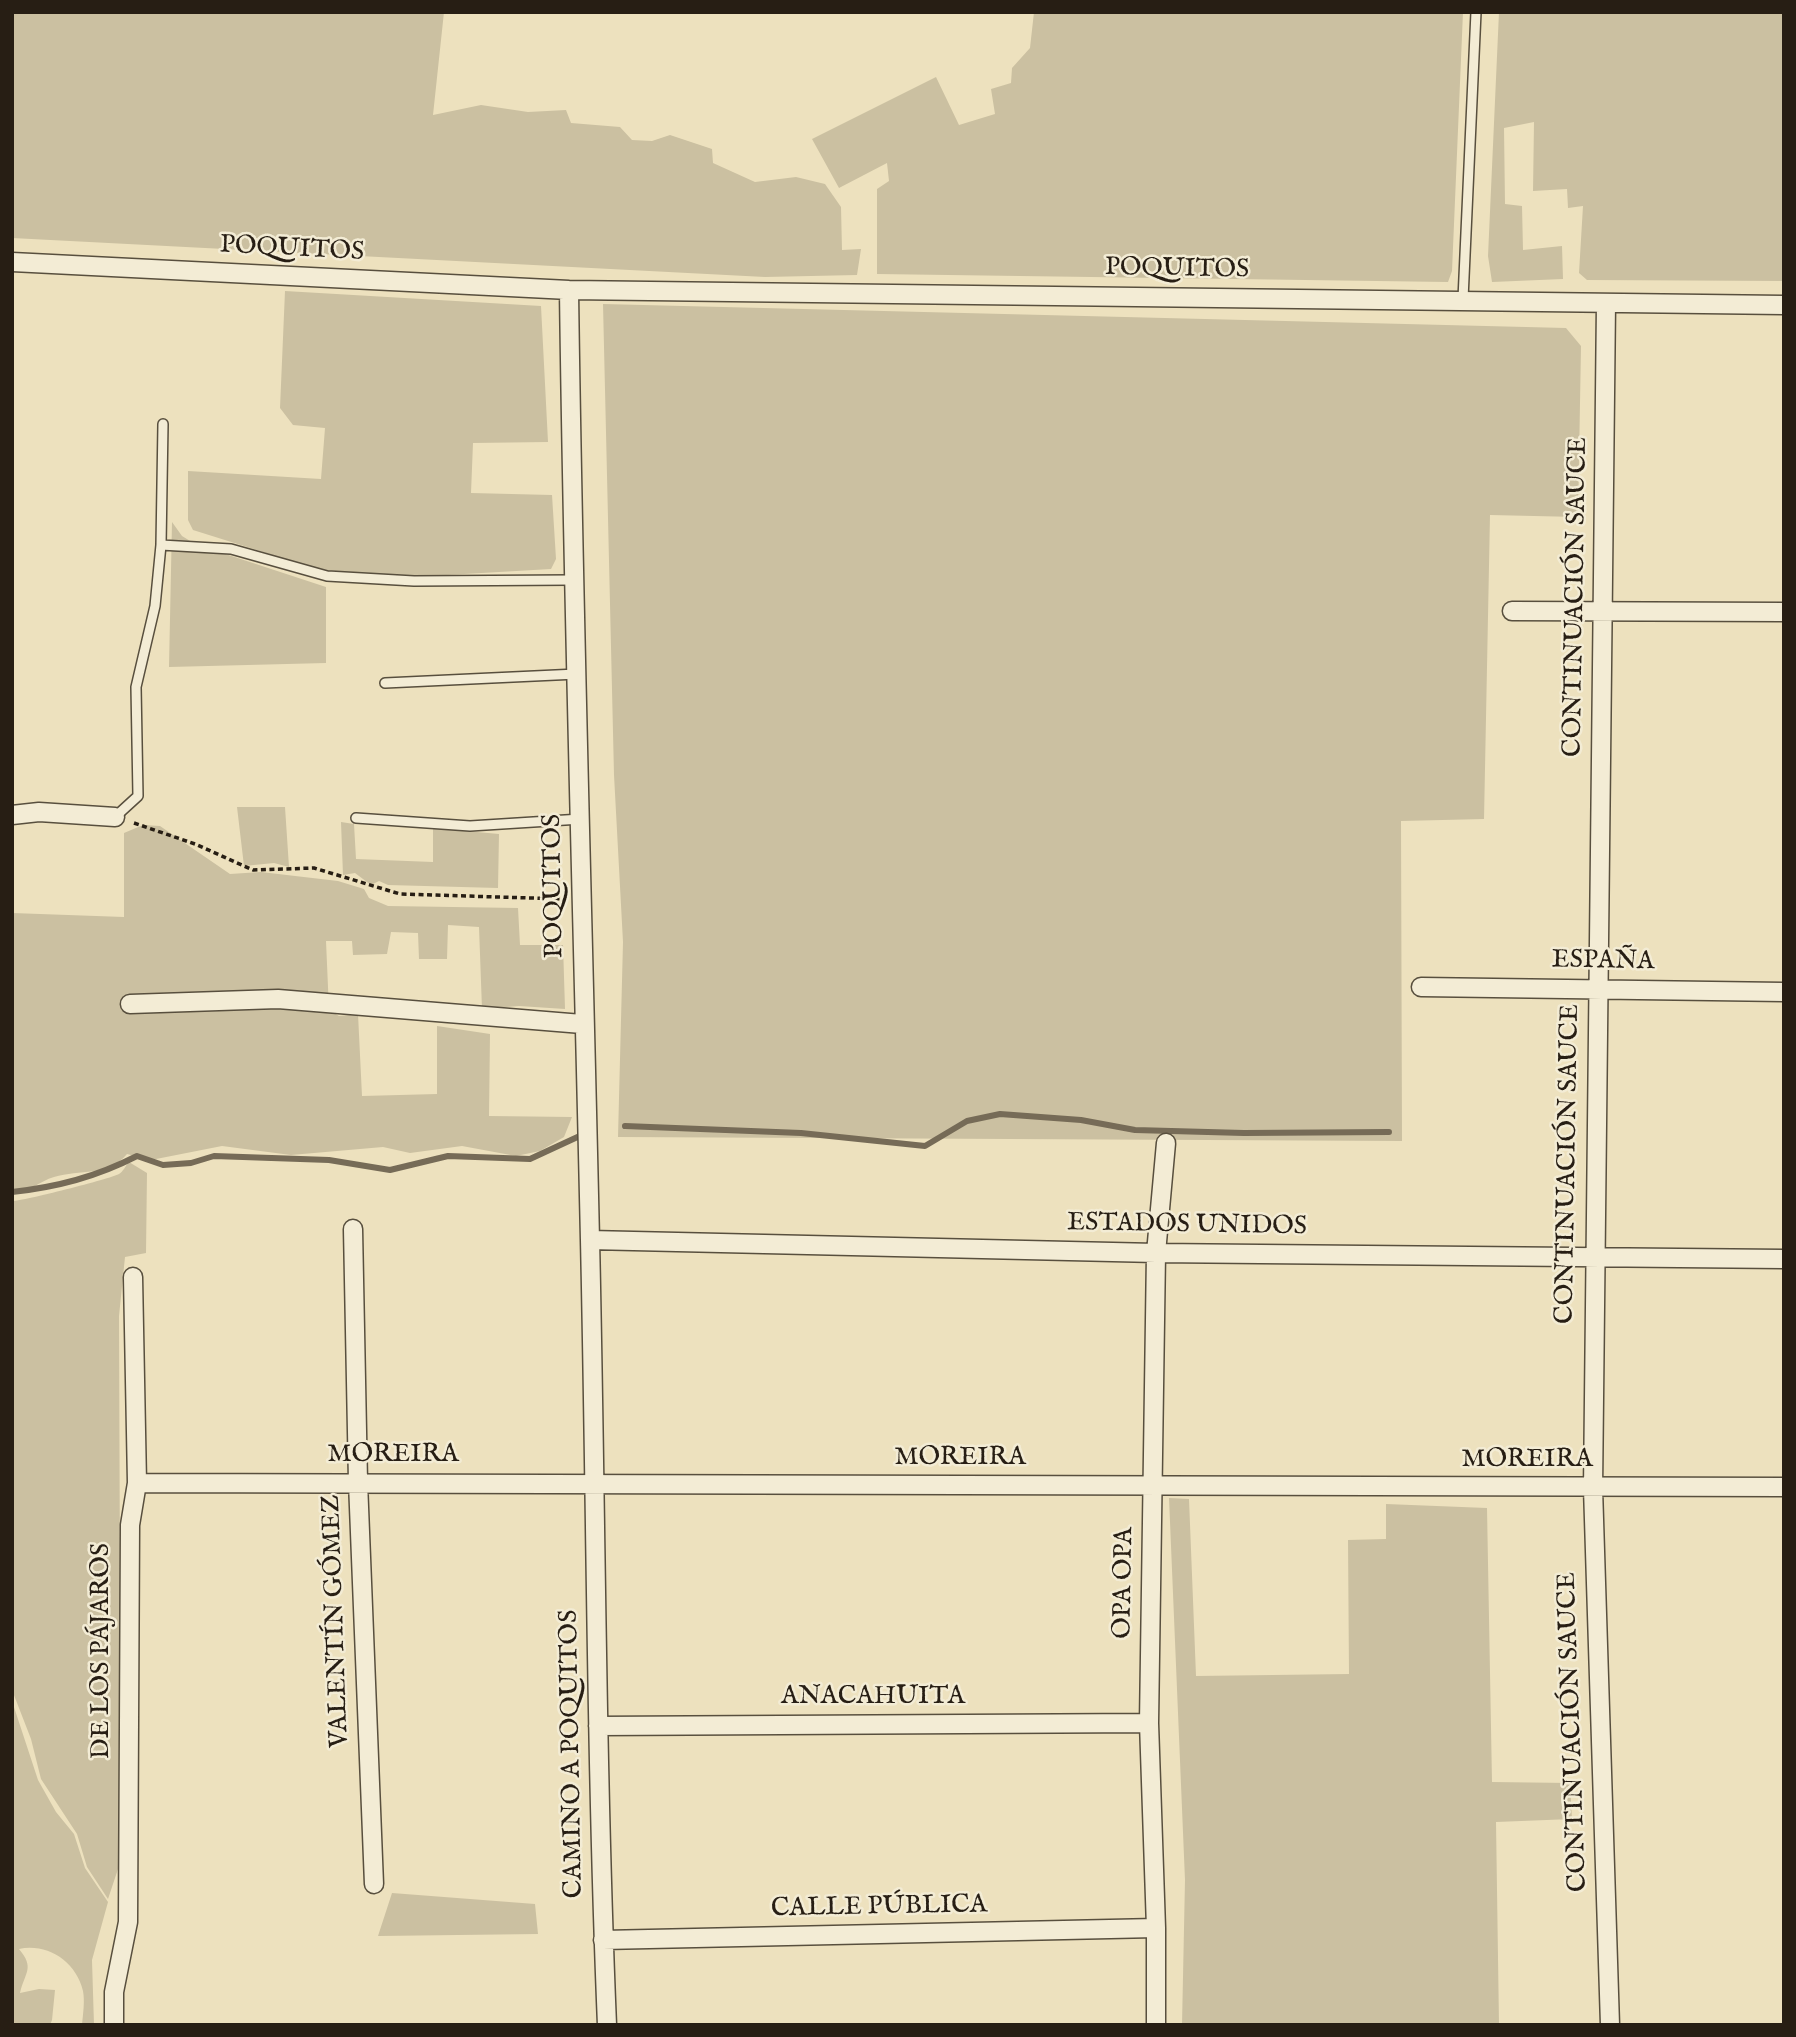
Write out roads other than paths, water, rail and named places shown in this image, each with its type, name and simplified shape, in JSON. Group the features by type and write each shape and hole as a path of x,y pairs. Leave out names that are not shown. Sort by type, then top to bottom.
{"street":[{"name":"POQUITOS","path":"12,262 569,290 1784,305"},
{"name":"POQUITOS","path":"569,290 572,580 584,900 582,1024 590,1240 593,1482"},
{"name":"CONTINUACIÓN SAUCE","path":"1606,303 1593,1488 1610,2025"},
{"path":"1512,611 1784,612"},
{"path":"12,815 38,812 115,817"},
{"name":"ESPAÑA","path":"1421,987 1784,992"},
{"path":"131,1004 278,999 582,1024"},
{"name":"OPA OPA","path":"1156,2025 1156,1928 1149,1723 1156,1253 1166,1143"},
{"name":"VALENTÍN GÓMEZ","path":"353,1229 358,1482 374,1884"},
{"name":"ESTADOS UNIDOS","path":"590,1240 1156,1253 1784,1259"},
{"name":"DE LOS PÁJAROS","path":"114,2025 114,1992 128,1922 130,1525 137,1483 133,1277"},
{"name":"MOREIRA","path":"137,1483 593,1482 1784,1487"},
{"name":"CAMINO A POQUITOS","path":"593,1482 607,2025"},
{"name":"ANACAHUITA","path":"598,1726 1149,1723"},
{"name":"CALLE PÚBLICA","path":"603,1940 1156,1928"}],"lane":[{"path":"1463,299 1476,12"},
{"path":"115,817 138,796 136,687 155,606 161,545 163,424"},
{"path":"161,545 231,549 327,576 414,581 572,580"},
{"path":"385,683 577,674"},
{"path":"356,818 470,825 581,819"}],"waterway":[{"path":"625,1126 801,1133 925,1146 967,1121 1000,1114 1081,1120 1135,1130 1244,1133 1389,1132"},
{"path":"12,1192 76,1180 137,1156 163,1165 191,1163 214,1156 329,1160 390,1170 448,1156 530,1159 584,1134"}]}
